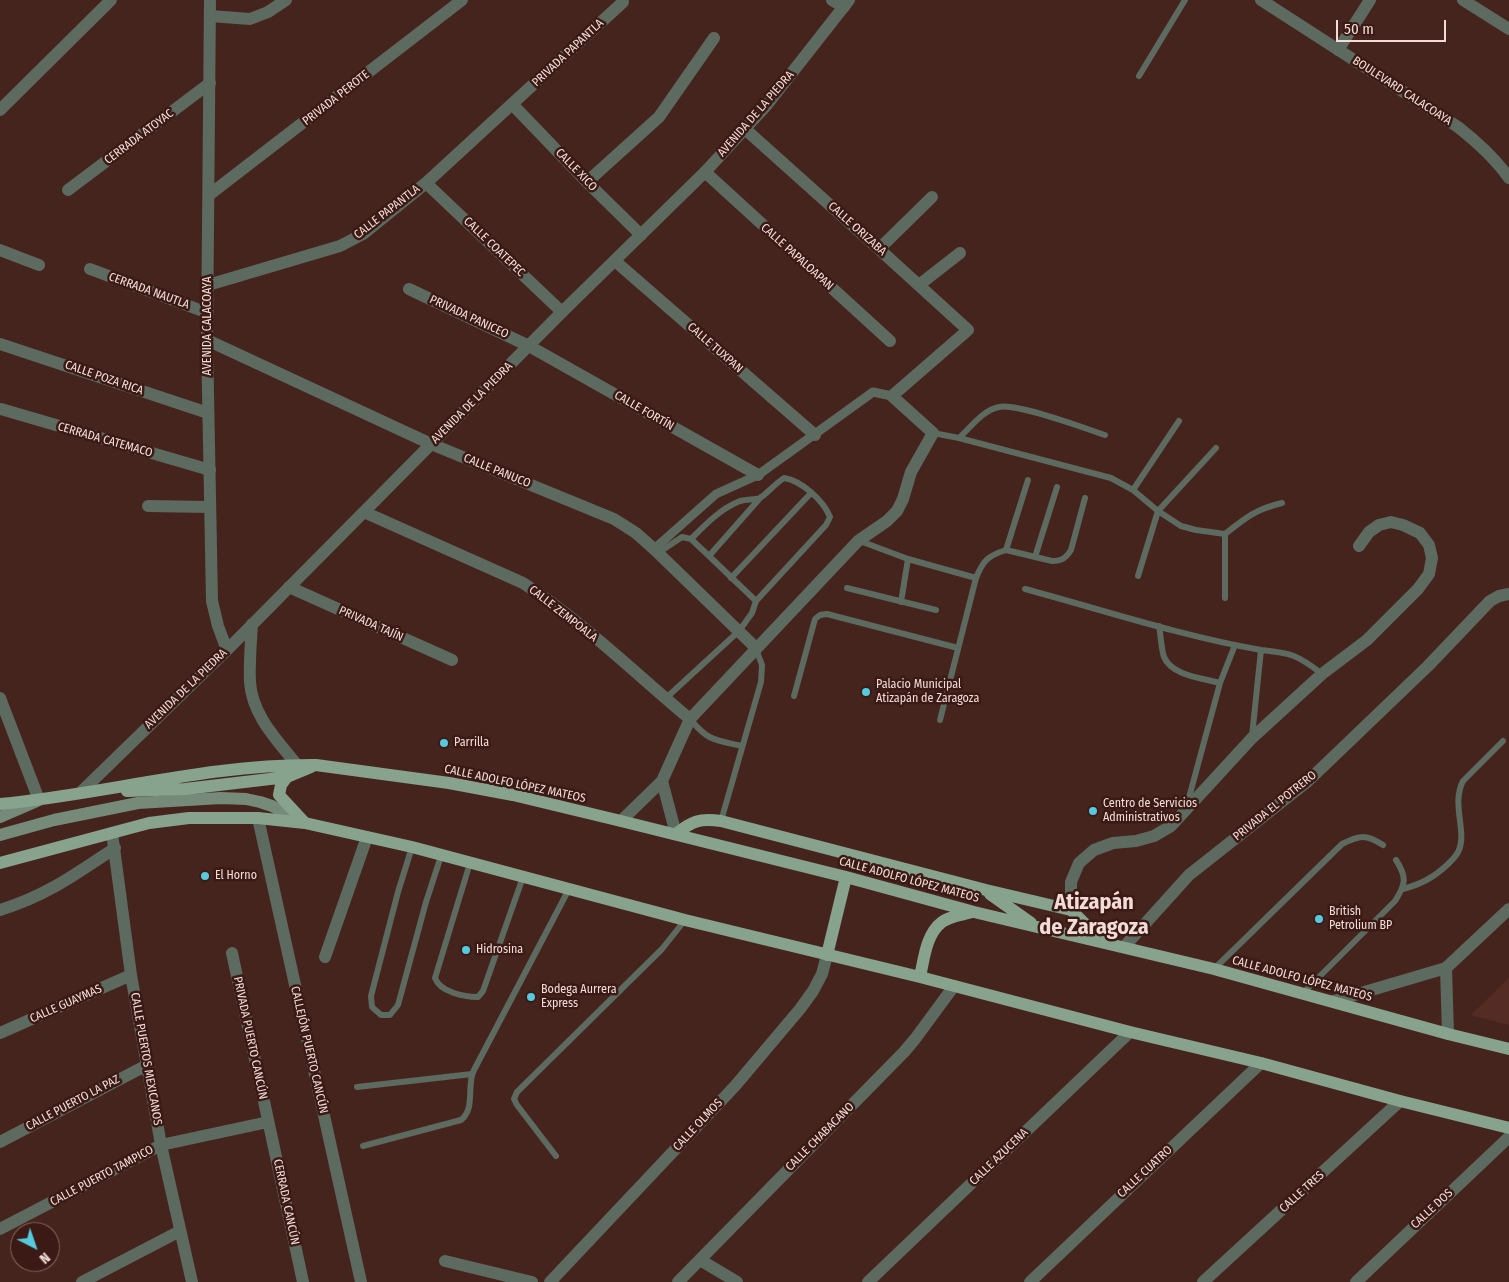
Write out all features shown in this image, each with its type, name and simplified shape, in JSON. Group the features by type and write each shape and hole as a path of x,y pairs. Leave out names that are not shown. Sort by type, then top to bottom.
{"main road":[{"name":"CALLE ADOLFO LÓPEZ MATEOS","path":"81,792 187,774 297,764 449,782 676,834 974,912 1214,969 1509,1049"},
{"path":"0,804 40,800 81,792 185,790 287,778 316,765"},
{"path":"287,778 281,785 280,795 304,823"},
{"path":"0,835 54,820 138,803 221,798 246,799 260,802 272,806 304,823"},
{"path":"0,817 40,800"},
{"path":"0,863 149,823 189,818 258,818 304,823 412,847 685,920 1261,1063 1400,1101 1509,1128"},
{"path":"676,834 690,823 706,819 721,821 986,890 1071,910 1103,942"},
{"path":"827,955 846,877"},
{"path":"986,890 1037,927"},
{"path":"920,977 928,944 933,932 940,923 950,918 974,912"}],"street":[{"path":"0,110 111,0"},
{"name":"AVENIDA CALACOAYA","path":"210,0 207,340 212,601 218,626 227,650"},
{"path":"210,16 250,19 268,12 286,0"},
{"name":"PRIVADA PEROTE","path":"209,195 462,0"},
{"path":"832,0 846,4"},
{"name":"BOULEVARD CALACOAYA","path":"1261,0 1458,127 1478,143 1501,166 1509,178"},
{"path":"1338,50 1370,0"},
{"path":"1463,0 1509,30"},
{"name":"PRIVADA PAPANTLA","path":"512,104 624,2"},
{"name":"AVENIDA DE LA PIEDRA","path":"81,792 227,650 562,312 704,172 765,107 846,4"},
{"path":"587,182 659,117 714,38"},
{"name":"CERRADA ATOYAC","path":"68,190 210,83"},
{"name":"CALLE XICO","path":"512,104 587,182 641,234"},
{"name":"CALLE PAPANTLA","path":"208,285 340,246 363,234 426,183 512,104"},
{"name":"CALLE ORIZABA","path":"745,129 968,330 892,396"},
{"name":"CALLE PAPALOAPAN","path":"704,172 890,341"},
{"name":"CALLE COATEPEC","path":"426,183 562,312"},
{"path":"879,249 932,197"},
{"path":"0,250 38,266"},
{"path":"919,285 960,253"},
{"name":"CALLE TUXPAN","path":"615,261 815,435"},
{"name":"CERRADA NAUTLA","path":"90,269 208,313"},
{"name":"PRIVADA PANICEO","path":"409,289 529,346"},
{"name":"CALLE PANUCO","path":"207,340 431,444 614,519 636,533 656,551 756,648"},
{"name":"CALLE POZA RICA","path":"0,344 208,413"},
{"name":"CALLE FORTÍN","path":"529,346 758,475"},
{"path":"621,821 662,780 690,719 858,541 887,521 897,511 903,499 910,472 933,433 892,396 873,392 758,475 716,494 656,551"},
{"name":"CERRADA CATEMACO","path":"1,410 210,470"},
{"path":"148,506 210,507"},
{"name":"CALLE ZEMPOALA","path":"364,512 523,583 561,610 690,719"},
{"path":"1071,910 1071,882 1079,863 1094,850 1113,843 1136,841 1154,836 1171,826 1252,738 1322,674 1367,640 1418,589 1429,574 1432,558 1430,544 1420,533 1403,525 1391,522 1379,525 1369,532 1359,546"},
{"name":"PRIVADA TAJÍN","path":"289,587 452,660"},
{"name":"PRIVADA EL POTRERO","path":"1124,947 1189,875 1291,796 1428,666 1490,601 1499,596 1509,594"},
{"path":"252,624 250,684 256,708 266,727 297,764"},
{"path":"0,698 40,800"},
{"path":"662,780 676,834"},
{"name":"CALLEJÓN PUERTO CANCÚN","path":"258,818 361,1282"},
{"name":"CALLE PUERTOS MEXICANOS","path":"112,833 131,975 161,1145 192,1282"},
{"path":"325,957 367,837"},
{"path":"0,910 46,892 63,883 115,848"},
{"path":"1334,1001 1446,968 1509,909"},
{"name":"PRIVADA PUERTO CANCÚN","path":"232,953 268,1122"},
{"name":"CALLE OLMOS","path":"550,1282 728,1093 794,1016 813,991 822,974 827,955"},
{"path":"1446,968 1448,1034"},
{"name":"CALLE GUAYMAS","path":"0,1033 131,975"},
{"name":"CALLE CHABACANO","path":"678,1282 904,1052 954,986"},
{"name":"CALLE AZUCENA","path":"868,1282 1130,1032"},
{"name":"CALLE CUATRO","path":"1030,1282 1261,1063"},
{"name":"CALLE PUERTO LA PAZ","path":"0,1142 147,1065"},
{"name":"CALLE TRES","path":"1203,1282 1400,1101"},
{"name":"CALLE PUERTO TAMPICO","path":"0,1229 161,1145 268,1122"},
{"name":"CERRADA CANCÚN","path":"268,1122 303,1282"},
{"name":"CALLE DOS","path":"1356,1282 1509,1137"},
{"path":"82,1282 180,1231"},
{"path":"700,1260 737,1282"},
{"path":"445,1261 532,1282"}],"lane":[{"path":"1139,76 1185,0"},
{"path":"959,438 983,414 999,407 1016,407 1105,435"},
{"path":"1133,490 1179,421"},
{"path":"933,433 959,438 1111,478 1133,490 1158,511 1182,526 1196,530 1225,534 1250,515 1265,507 1282,503"},
{"path":"1138,576 1158,511 1216,448"},
{"path":"666,698 739,632 752,613 756,601 826,525 830,517 827,509 811,493 794,480 784,478 761,497 709,556"},
{"path":"1006,550 1028,480"},
{"path":"1035,557 1057,487"},
{"path":"731,578 811,493"},
{"path":"691,539 712,518 726,508 742,500 761,497"},
{"path":"940,720 976,578 982,564 992,554 1006,550 1052,561 1060,561 1067,557 1071,550 1085,498"},
{"path":"1225,534 1225,598"},
{"path":"656,551 682,536 691,539 756,601"},
{"path":"858,541 871,544 908,559 976,578"},
{"path":"901,602 908,559"},
{"path":"847,588 936,610"},
{"path":"1025,589 1235,645 1286,652 1305,660 1322,674"},
{"path":"794,696 815,619 820,615 827,614 958,648"},
{"path":"1159,626 1164,657 1170,666 1180,672 1220,683"},
{"path":"1185,811 1220,683 1235,645"},
{"path":"721,821 760,682 762,665 756,648"},
{"path":"1252,738 1261,650"},
{"path":"690,719 701,732 712,740 742,746"},
{"path":"1403,889 1432,878 1454,858 1461,842 1459,789 1463,781 1503,741"},
{"path":"1214,969 1342,844 1357,836 1372,838 1382,846"},
{"path":"412,847 398,892 371,996 372,1006 381,1015 390,1015 398,1005 426,902 441,856"},
{"path":"1303,993 1395,901 1403,889 1404,878 1396,860"},
{"path":"470,864 435,978 437,984 445,990 469,997 478,997 482,991 523,877"},
{"path":"362,1146 460,1120 466,1116 469,1110 472,1074 569,889"},
{"path":"556,1156 517,1105 514,1099 516,1092 662,949 685,920"},
{"path":"357,1087 472,1074"}],"shaded area":[{"path":"1509,978 1509,1025 1471,1015"}],"place":[{"name":"Palacio Municipal Atizapán de Zaragoza","path":"866,692"},
{"name":"Parrilla","path":"444,743"},
{"name":"Centro de Servicios Administrativos","path":"1093,811"},
{"name":"El Horno","path":"205,876"},
{"name":"British Petrolium BP","path":"1319,919"},
{"name":"Hidrosina","path":"466,950"},
{"name":"Bodega Aurrera Express","path":"531,997"}],"district":[{"name":"Atizapán de Zaragoza","path":"1094,916"}]}
